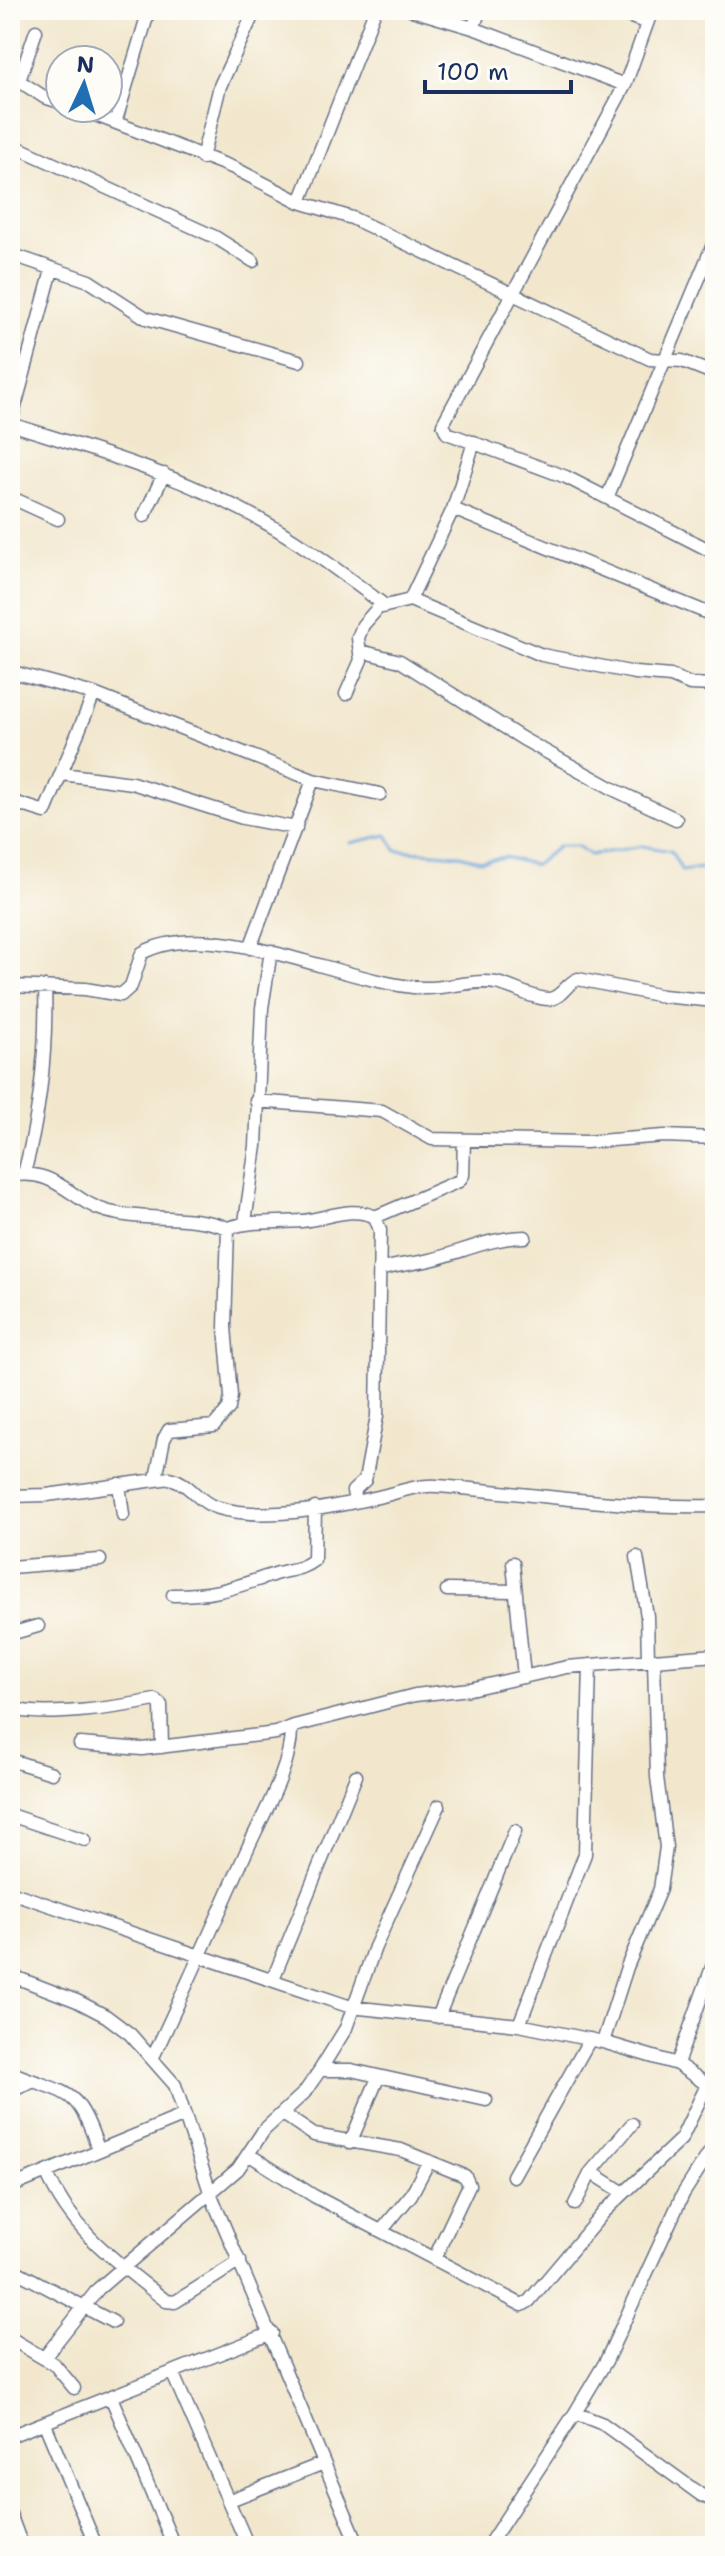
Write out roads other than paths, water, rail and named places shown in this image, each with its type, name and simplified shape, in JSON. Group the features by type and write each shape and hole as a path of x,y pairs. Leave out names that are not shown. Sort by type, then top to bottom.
{"street":[{"path":"124,93 149,10"},
{"path":"202,158 220,86 255,10"},
{"path":"300,202 375,10"},
{"path":"412,10 473,28 625,85"},
{"path":"473,28 480,10"},
{"path":"612,10 647,23"},
{"path":"652,10 625,85 444,420 447,433 566,477 715,553"},
{"path":"36,31 15,76 44,97"},
{"path":"124,124 202,158 234,168 300,202 352,218 451,262 511,294 650,359 682,361 715,374"},
{"path":"10,144 215,237 253,261"},
{"path":"607,498 664,361 709,273 715,240"},
{"path":"10,254 89,281 146,318 299,361"},
{"path":"52,270 10,425 164,474 294,539 384,605"},
{"path":"410,600 453,509 474,442"},
{"path":"144,516 164,474"},
{"path":"10,497 58,519"},
{"path":"453,509 715,616"},
{"path":"346,694 358,671 358,638 363,625 384,605 410,600 542,655 715,685"},
{"path":"360,651 400,661 523,739 617,791 676,819"},
{"path":"16,673 94,694 313,780 380,794"},
{"path":"10,801 45,812 94,694"},
{"path":"62,774 132,783 243,818 296,828"},
{"path":"250,948 313,780"},
{"path":"10,986 121,995 131,986 142,953 159,944 188,942 271,951 377,981 424,988 494,983 546,999 557,997 578,979 662,996 715,1001"},
{"path":"245,1222 257,1139 256,1101 271,951"},
{"path":"24,1174 38,1112 46,1038 45,987"},
{"path":"256,1101 382,1111 432,1139 585,1142 664,1136 715,1138"},
{"path":"375,1217 459,1181 464,1170 464,1140"},
{"path":"10,1176 24,1174 52,1180 102,1210 228,1228 245,1222 300,1221 345,1212 365,1212 375,1217 380,1230 377,1416 365,1480 353,1491 355,1502"},
{"path":"156,1478 169,1430 214,1426 229,1408 231,1396 225,1327 228,1228"},
{"path":"379,1270 404,1262 435,1259 500,1238 525,1237"},
{"path":"10,1496 47,1495 156,1478 184,1481 215,1507 267,1512 355,1502 430,1485 490,1488 660,1508 715,1506"},
{"path":"119,1484 123,1515"},
{"path":"173,1595 226,1592 275,1574 303,1569 314,1560 315,1508"},
{"path":"513,2176 597,2040 660,1889 666,1847 657,1777 647,1616 637,1557"},
{"path":"10,1567 100,1560"},
{"path":"513,1563 524,1677"},
{"path":"447,1590 515,1591"},
{"path":"10,1634 38,1626"},
{"path":"80,1744 142,1749 291,1730 294,1726 415,1695 590,1665 715,1655"},
{"path":"519,2025 585,1854 590,1665"},
{"path":"10,1708 75,1709 159,1701 162,1747"},
{"path":"153,2057 203,1955 273,1795 291,1746 291,1730"},
{"path":"10,1760 52,1773"},
{"path":"273,1979 356,1776"},
{"path":"44,2358 82,2305 120,2268 211,2195 248,2154 264,2130 283,2114 320,2070 346,2028 351,2007 439,1806"},
{"path":"10,1815 85,1840"},
{"path":"438,2017 515,1831"},
{"path":"10,1892 351,2007 519,2025 597,2040 677,2064 711,2087 681,2139 624,2193 529,2301 522,2305 314,2196 248,2154"},
{"path":"677,2064 715,1959"},
{"path":"10,1975 77,2001 106,2016 130,2034 175,2085 211,2195 272,2333 359,2546"},
{"path":"320,2070 351,2070 486,2100"},
{"path":"10,2072 74,2096 87,2114 98,2149"},
{"path":"350,2143 378,2078"},
{"path":"10,2091 32,2082"},
{"path":"283,2114 314,2135 401,2150 465,2176 469,2185 435,2257"},
{"path":"10,2187 185,2115"},
{"path":"575,2204 591,2172 632,2124"},
{"path":"488,2546 606,2361 683,2194 715,2144"},
{"path":"382,2230 411,2195 429,2161"},
{"path":"46,2172 71,2220 120,2268 171,2304 240,2261"},
{"path":"591,2172 624,2193"},
{"path":"10,2268 113,2322"},
{"path":"10,2436 272,2333"},
{"path":"10,2338 55,2365 74,2388"},
{"path":"172,2372 248,2546"},
{"path":"111,2397 174,2546"},
{"path":"575,2413 603,2424 701,2495 715,2501"},
{"path":"45,2424 96,2546"},
{"path":"230,2500 324,2463"},
{"path":"10,2514 22,2546"}],"waterway":[{"path":"350,843 387,835 396,850 460,855 481,861 505,857 535,865 559,846 577,846 590,855 642,846 671,851 682,871 715,866"}]}
